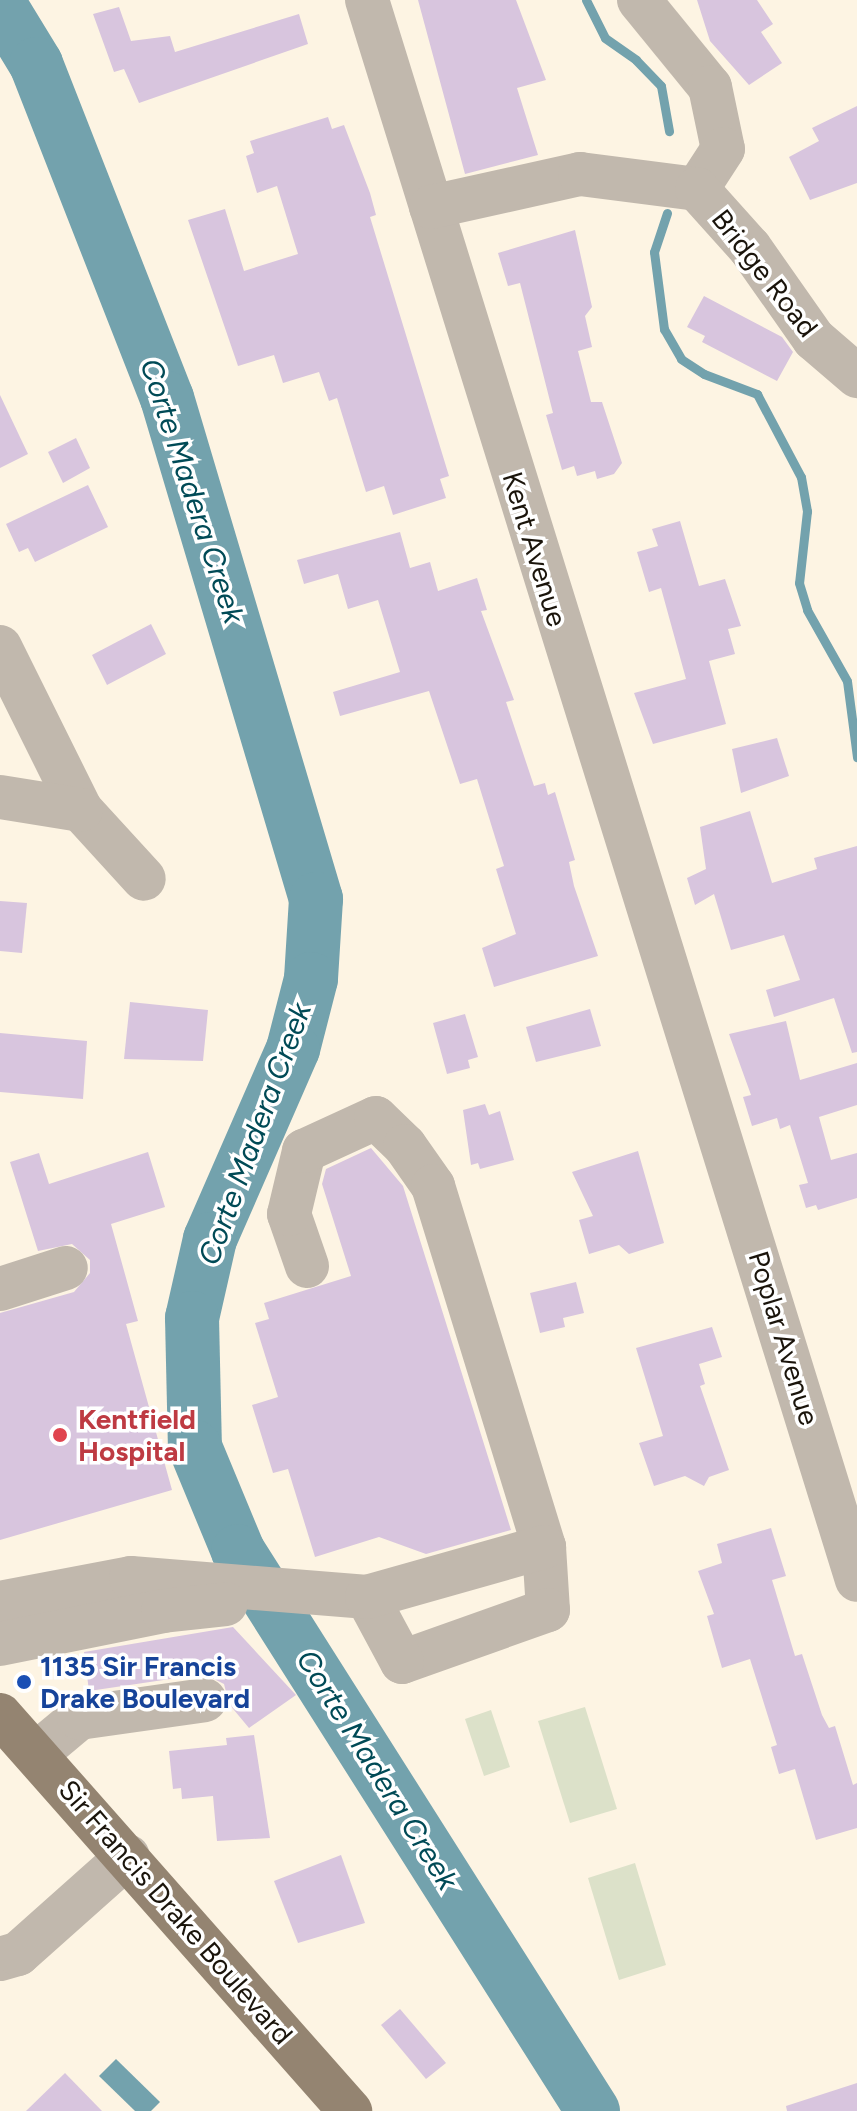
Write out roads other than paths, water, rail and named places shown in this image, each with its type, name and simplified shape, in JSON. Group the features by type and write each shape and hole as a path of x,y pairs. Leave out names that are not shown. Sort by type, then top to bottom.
{"main road":[{"name":"Sir Francis Drake Boulevard","path":"0,1715 128,1856 350,2111"}],"street":[{"name":"Kent Avenue","path":"367,0 582,701 710,1097"},
{"path":"639,0 710,87 723,149 697,189"},
{"name":"Bridge Road","path":"431,207 580,174 697,189 750,248 814,339 857,376"},
{"path":"0,647 81,810 144,879"},
{"path":"0,797 81,810"},
{"name":"Poplar Avenue","path":"710,1097 857,1580"},
{"path":"307,1266 289,1214 304,1151 376,1118 405,1146 433,1186 544,1547 548,1610 402,1662 367,1597"},
{"path":"0,1289 66,1268"},
{"path":"0,1603 131,1578 280,1587 367,1597 544,1547"},
{"path":"0,1644 163,1611 232,1603 280,1587"},
{"path":"36,1754 79,1718 205,1700"},
{"path":"0,1959 18,1954 128,1856"}],"water":[{"path":"116,2059 160,2102 151,2111 135,2111 99,2076"}],"waterway":[{"path":"586,0 605,38 636,60 661,86 669,131"},
{"name":"Corte Madera Creek","path":"0,5 36,64 167,398 316,899 311,979 293,1049 210,1239 192,1318 195,1447 238,1551 593,2111"},
{"path":"667,213 654,252 664,329 681,359 704,374 757,394 801,477 807,511 799,583 807,610 847,681 857,757"}],"place":[{"name":"Kentfield Hospital","path":"60,1435"},
{"name":"1135 Sir Francis Drake Boulevard","path":"24,1682"}]}
